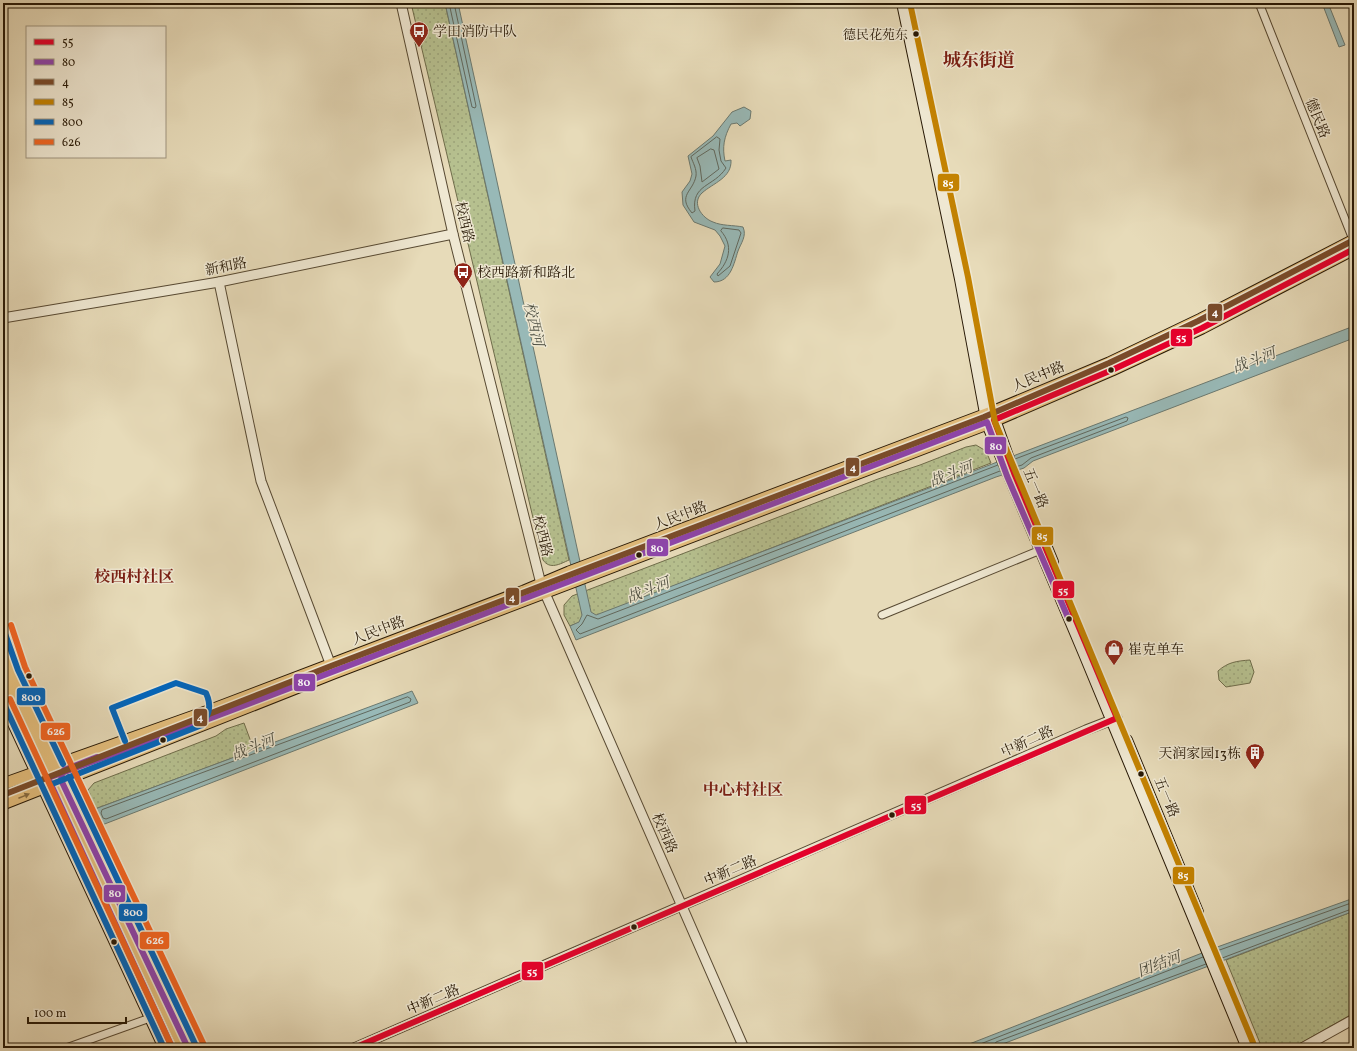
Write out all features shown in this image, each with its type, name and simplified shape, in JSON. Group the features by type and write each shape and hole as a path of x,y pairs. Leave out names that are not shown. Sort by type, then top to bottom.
{"main road":[{"name":"五一路","path":"902,3 990,418 1011,474 1208,945 1247,1048"},
{"name":"五一路","path":"908,3 990,418"},
{"name":"人民中路","path":"3,784 332,668 990,418 1112,370 1195,331 1354,243"},
{"name":"五一路","path":"1011,474 1047,548 1114,719"},
{"path":"3,628 18,670 197,1048"},
{"path":"3,654 9,670 75,807 186,1048"},
{"name":"人民中路","path":"3,804 332,668"},
{"path":"3,679 68,810 177,1048"},
{"path":"3,702 37,772 164,1048"},
{"path":"11,720 20,725 30,725 36,719 36,708"},
{"name":"五一路","path":"1217,968 1253,1048"}],"street":[{"name":"校西路","path":"401,3 453,234 542,588 744,1048"},
{"name":"德民路","path":"1259,3 1354,243"},
{"name":"新和路","path":"3,318 219,282 453,234"},
{"path":"219,282 261,481 332,668"},
{"path":"882,615 1047,548"},
{"name":"中新二路","path":"354,1048 1114,719"},
{"path":"66,1048 150,1018"},
{"path":"1302,1048 1354,1019"}],"green space":[{"path":"411,3 445,3 569,560 559,564 549,565 543,560"},
{"path":"976,445 986,451 991,463 570,626 564,615 564,605 572,596 878,479 966,447"},
{"path":"1250,660 1254,672 1250,683 1226,687 1219,680 1218,671 1225,666 1233,662"},
{"path":"244,723 254,750 95,809 88,790 94,783 216,736 226,729"},
{"path":"1354,911 1354,1013 1292,1048 1262,1048 1226,960"}],"water":[{"path":"445,3 458,3 591,612 596,615 1354,326 1354,338 1033,461 1024,468 996,477 576,640 570,626 579,622 582,615"},
{"path":"1322,3 1328,3 1345,45 1339,47"},
{"path":"744,107 751,111 750,119 740,126 737,123 731,124 725,138 725,161 731,160 728,171 721,180 702,193 698,201 699,210 709,220 720,224 743,227 744,230 743,239 731,271 724,279 714,282 710,277 720,264 725,246 715,230 694,222 683,205 682,192 690,181 692,174 688,156 713,136 732,112"},
{"path":"412,691 418,703 102,825 95,809"},
{"path":"1354,898 1354,911 992,1048 959,1048 1220,946"}],"transit line":[{"name":"85","path":"910,3 968,277 995,422 1254,1045"},
{"name":"4","path":"3,795 331,666 984,417 1109,363 1198,321 1350,242"},
{"name":"55","path":"354,1048 1117,718 1014,473 994,420 1112,370 1202,328 1354,249"},
{"name":"80","path":"171,1045 48,778 214,717 987,422 1007,476 1069,620"},
{"name":"626","path":"11,625 25,667 204,1045"},
{"name":"800","path":"3,628 18,670 63,764"},
{"name":"800","path":"125,741 112,708 176,683 206,693 209,702 209,710 202,725"},
{"name":"626","path":"10,699 171,1045"},
{"name":"800","path":"3,702 164,1048"},
{"name":"800","path":"52,784 202,725"},
{"name":"80","path":"97,757 64,770 61,780 188,1048"},
{"name":"800","path":"69,777 197,1048"}],"place":[{"name":"德民花苑东","path":"916,34"},
{"name":"学田消防中队","path":"419,48"},
{"name":"校西路新和路北","path":"463,289"},
{"name":"崔克单车","path":"1114,666"},
{"name":"天润家园13栋","path":"1255,770"}],"district":[{"name":"城东街道","path":"979,60"},
{"name":"校西村社区","path":"134,576"},
{"name":"中心村社区","path":"743,789"}],"water label":[{"name":"校西河","path":"534,324"},
{"name":"战斗河","path":"1254,360"},
{"name":"战斗河","path":"951,474"},
{"name":"战斗河","path":"648,590"},
{"name":"战斗河","path":"253,747"},
{"name":"团结河","path":"1159,964"}]}
